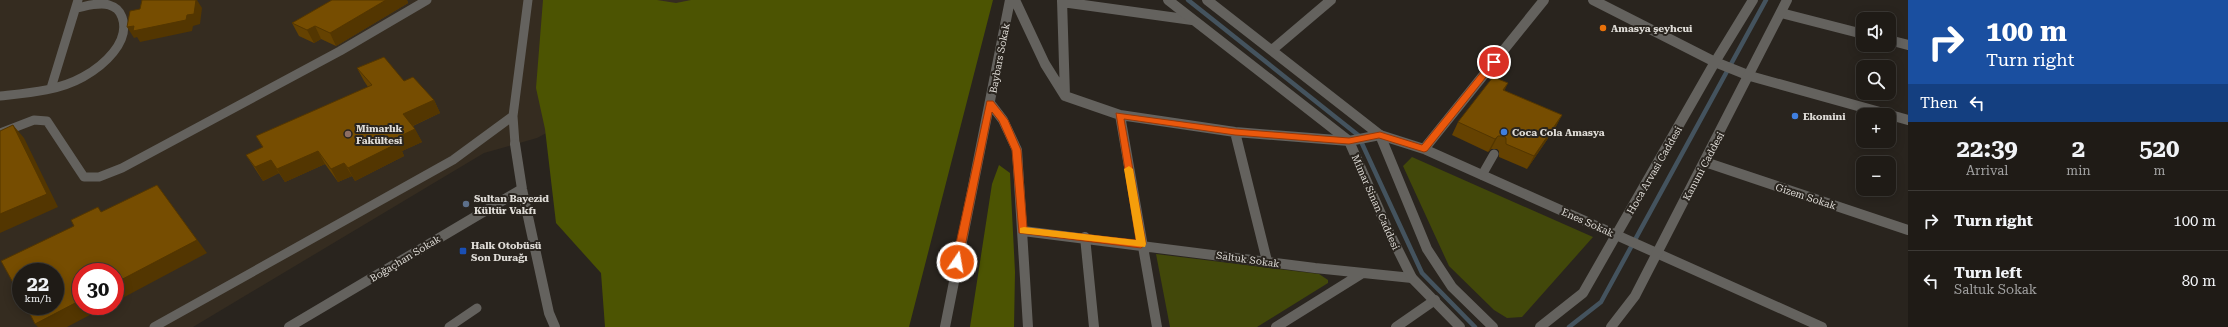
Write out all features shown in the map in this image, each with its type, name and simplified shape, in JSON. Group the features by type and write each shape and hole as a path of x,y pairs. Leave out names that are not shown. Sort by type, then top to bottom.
{"street":[{"name":"Baybars Sokak","path":"945,327 1010,0"},
{"path":"1015,0 1045,64 1065,96"},
{"name":"Mimar Sinan Caddesi","path":"1168,0 1349,141 1388,230 1412,278 1460,327"},
{"path":"1207,0 1380,135 1427,249 1452,287 1493,327"},
{"path":"1272,50 1331,0"},
{"path":"1424,149 1544,0"},
{"path":"1593,0 1714,62 1750,76 1908,120"},
{"name":"Hoca Arvasi Caddesi","path":"1540,327 1583,293 1714,62 1753,0"},
{"name":"Kanuni Caddesi","path":"1611,327 1635,296 1750,76 1787,0"},
{"path":"1065,96 1062,1 1192,20"},
{"path":"1781,13 1856,32"},
{"path":"1896,42 1908,45"},
{"name":"Enes Sokak","path":"1065,96 1120,115 1235,132 1349,141 1380,135 1424,149 1822,327"},
{"path":"990,103 1003,120 1017,150 1028,327"},
{"path":"1120,115 1141,244 1157,327"},
{"path":"1235,132 1267,261"},
{"path":"515,144 522,189 549,313 555,327"},
{"name":"Gizem Sokak","path":"1705,162 1908,230"},
{"name":"Boğaçhan Sokak","path":"289,327 522,189"},
{"name":"Saltuk Sokak","path":"1022,231 1141,244 1361,274 1412,278"},
{"path":"1085,237 1094,327"},
{"path":"1276,327 1361,274"},
{"path":"1396,327 1435,300"}],"lane":[{"path":"0,133 34,120 47,121 84,177 99,177 122,168 340,51 427,0"},
{"path":"515,144 513,116 528,0"},
{"path":"0,96 36,93 76,80 105,61 120,45 124,23 120,11 112,6 100,4 77,4 51,88"},
{"path":"154,327 453,160 513,116"},
{"path":"1482,175 1494,154"},
{"path":"448,327 477,308"}],"shaded area":[{"path":"0,0 799,0 537,138 484,153 193,327 0,327"}],"green space":[{"path":"543,0 657,0 676,3 691,0 993,0 909,327 605,327 601,273 556,223 545,129 536,88"},
{"path":"1412,157 1593,237 1522,317 1507,318 1494,310 1449,266 1403,166"},
{"path":"999,165 1010,173 1015,272 1014,327 970,327 992,184"},
{"path":"1156,254 1319,274 1328,280 1328,283 1257,327 1170,327"}],"building":[{"path":"142,0 196,0 194,14 187,15 186,20 133,31 134,26 127,27 130,11 140,9"},
{"path":"332,0 386,0 330,33 315,26 307,30 292,23"},
{"path":"384,57 404,81 413,77 434,100 403,114 415,129 394,139 398,143 348,168 344,163 331,169 318,151 277,169 271,160 255,167 246,155 263,147 256,136 372,85 357,68"},
{"name":"Coca Cola Amasya","path":"1493,77 1508,83 1503,90 1562,115 1534,156 1506,144 1506,138 1503,136 1498,136 1495,139 1458,122"},
{"path":"13,125 47,194 0,214 0,131"},
{"path":"157,185 197,240 124,278 124,263 72,263 72,305 64,309 64,263 12,263 12,281 1,261 74,226 71,220 98,207 101,212"},
{"path":"30,315 52,315 35,324"}],"waterway":[{"path":"1188,0 1358,135 1422,273 1475,327"},
{"path":"1569,327 1601,302 1766,0"}],"slow traffic":[{"path":"1024,231 1141,244 1129,169"}],"place":[{"name":"Amasya şeyhcui","path":"1603,28"},
{"name":"Ekomini","path":"1795,116"},
{"name":"Coca Cola Amasya","path":"1504,132"},
{"name":"Mimarlık Fakültesi","path":"348,134"},
{"name":"Sultan Bayezid Kültür Vakfı","path":"466,204"},
{"name":"Halk Otobüsü Son Durağı","path":"463,251"}],"route":[{"path":"957,262 990,103 1003,120 1017,150 1022,231 1141,244 1120,115 1235,132 1335,140 1349,141 1380,135 1424,149 1494,62"}]}
